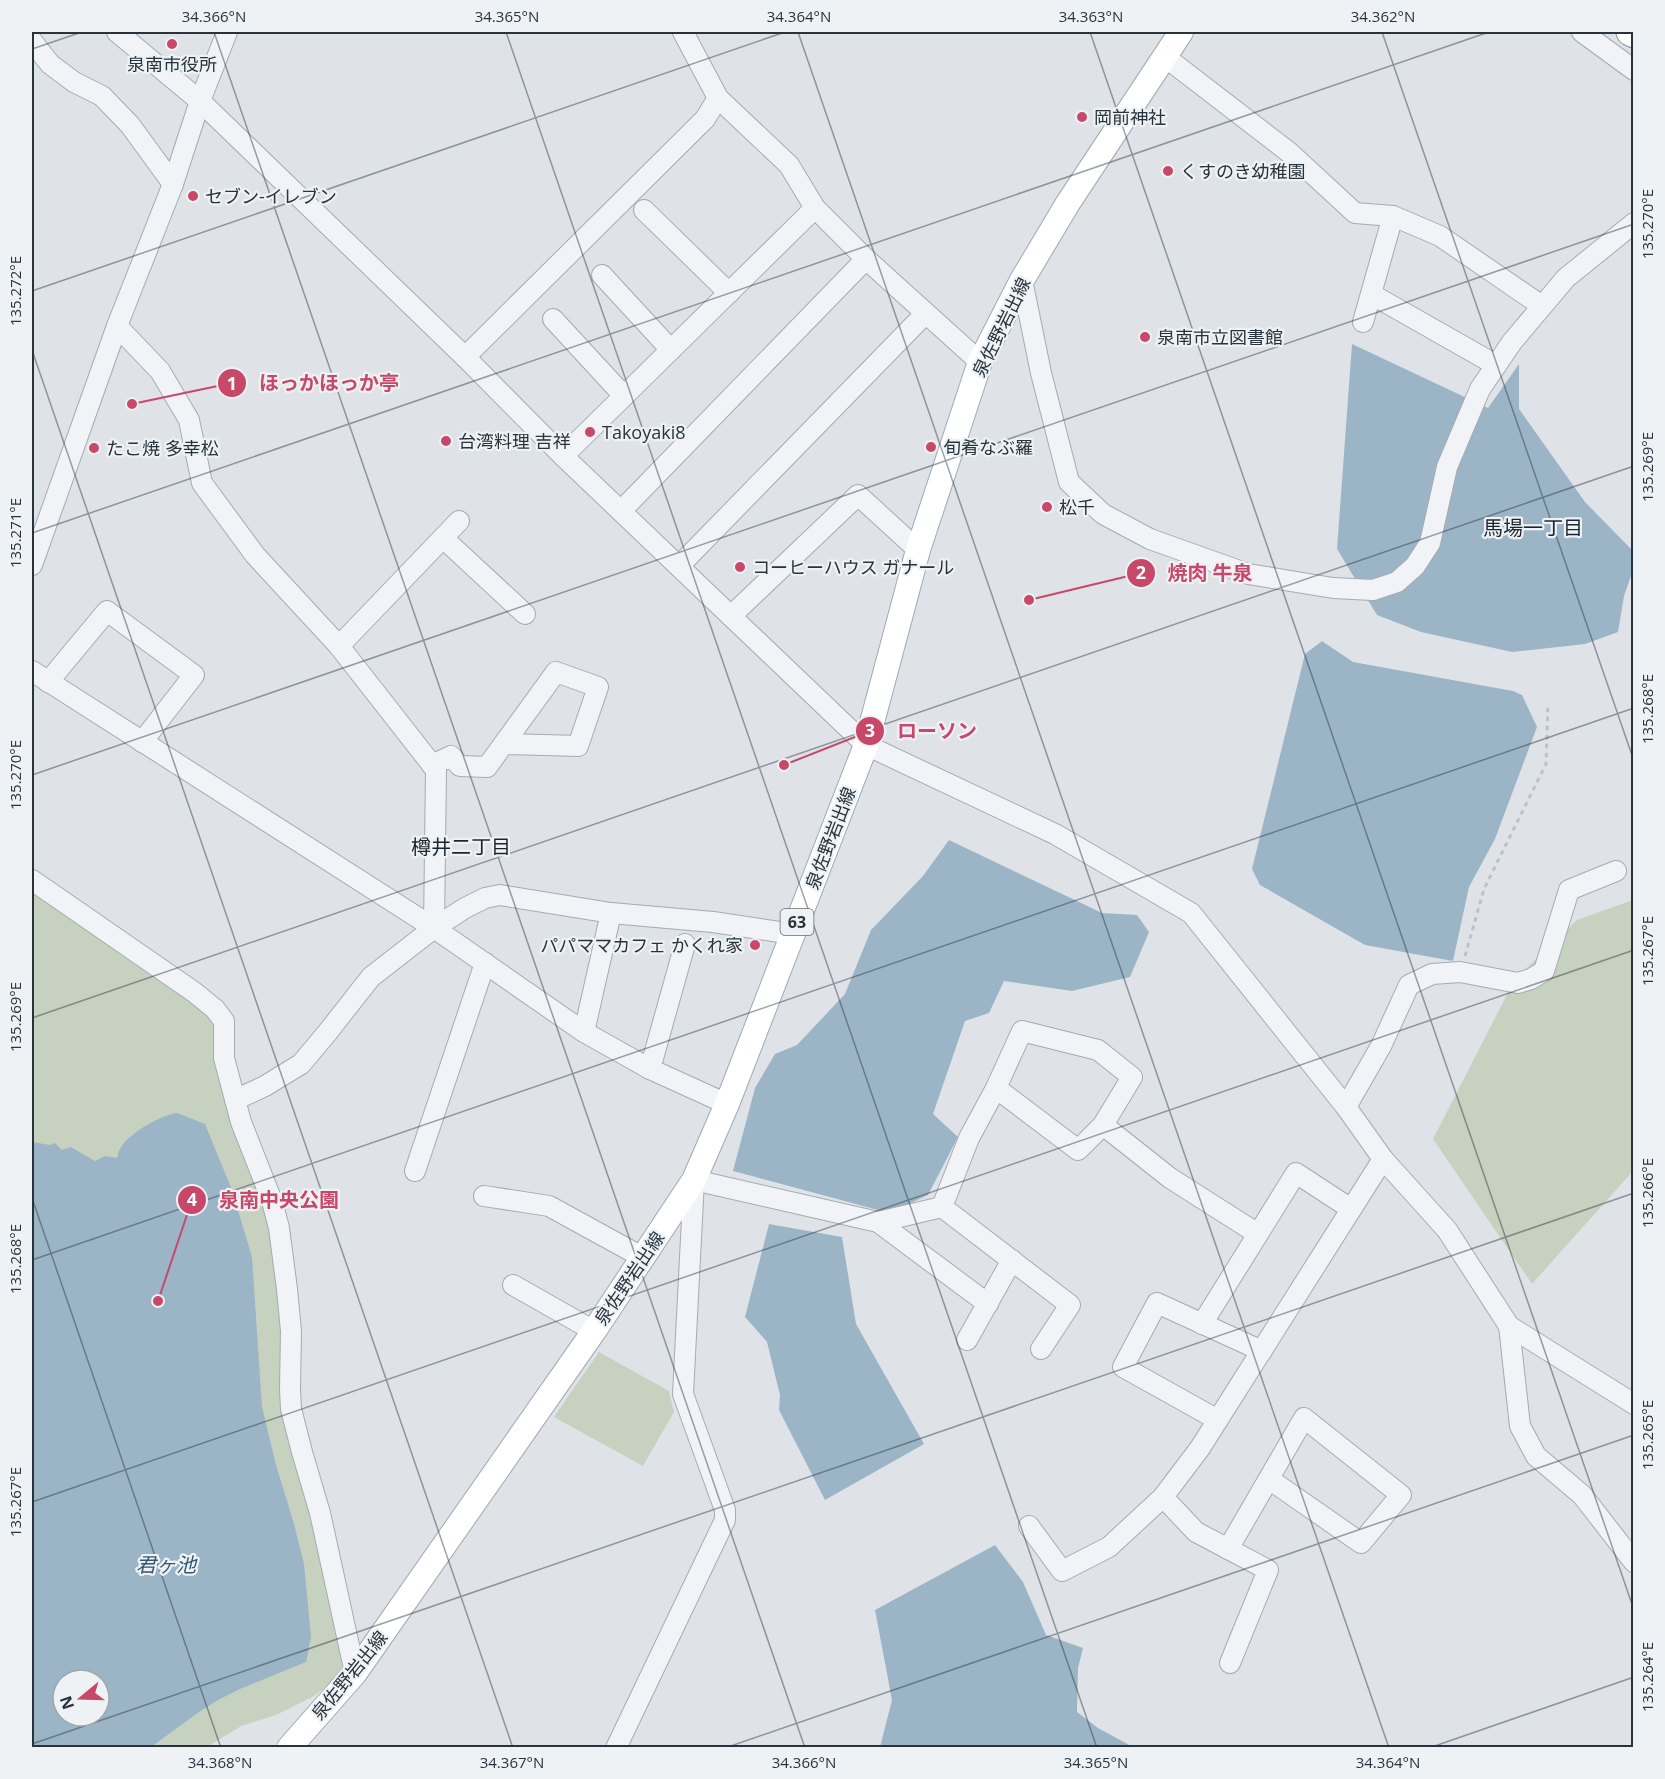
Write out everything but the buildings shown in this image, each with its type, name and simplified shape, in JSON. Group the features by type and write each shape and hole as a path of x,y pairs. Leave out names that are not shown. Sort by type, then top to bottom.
{"main road":[{"name":"泉佐野岩出線","path":"289,1748 355,1673 594,1331 694,1180 727,1104 866,745 918,550 980,362 1022,280 1068,203 1181,32"}],"street":[{"path":"117,32 200,101 465,357 563,456 866,745 1055,834 1191,913 1346,1107 1383,1159 1447,1230 1509,1326 1634,1404"},
{"path":"32,565 117,326 173,184 200,101 227,32"},
{"path":"683,32 718,98 789,165 815,208 866,259 980,362"},
{"path":"1582,32 1633,68"},
{"path":"32,41 50,64 74,82 102,96 109,103 130,125 173,184"},
{"path":"1164,56 1290,153 1355,213 1393,216 1440,236 1542,306"},
{"path":"465,357 705,119 718,98"},
{"path":"563,456 815,208"},
{"path":"644,210 729,293"},
{"path":"1363,322 1393,216"},
{"path":"1022,280 1041,373 1069,482 1103,514 1150,539 1248,574 1333,588 1373,590 1397,582 1415,566 1430,543 1447,467 1480,389 1512,342 1566,278 1634,223"},
{"path":"621,511 866,259"},
{"path":"602,275 671,350"},
{"path":"1371,294 1496,365"},
{"path":"679,566 926,313"},
{"path":"553,319 624,396"},
{"path":"117,326 160,371 189,420 202,483 255,555 339,646 436,770 434,928"},
{"path":"731,616 858,495 918,550"},
{"path":"339,646 459,521"},
{"path":"443,538 525,614"},
{"path":"48,682 107,611 194,675 142,742"},
{"path":"32,671 434,928 584,1032 650,1069 727,1104"},
{"path":"432,765 451,756 460,766 487,767 556,672 598,687 578,746 504,744"},
{"path":"1346,1107 1381,1046 1409,985 1432,974 1460,972 1518,983 1532,979 1544,971 1569,890 1616,871"},
{"path":"32,880 194,992 215,1009 224,1021 224,1058 235,1100 241,1122 272,1201 279,1228 291,1331 291,1409 322,1524 355,1673"},
{"path":"235,1100 265,1086 301,1064 371,977 434,928 485,898 500,895 612,913 713,922 793,934"},
{"path":"584,1032 612,913"},
{"path":"650,1069 685,944"},
{"path":"415,1171 485,963"},
{"path":"942,1207 969,1138 996,1088 1022,1031 1098,1050 1132,1077 1103,1125 1078,1150 996,1088"},
{"path":"1103,1125 1170,1178 1258,1234"},
{"path":"1029,1526 1062,1571 1110,1547 1163,1497 1200,1448 1383,1159"},
{"path":"1202,1324 1296,1173 1351,1209"},
{"path":"616,1748 725,1520 725,1510 683,1394 694,1180 878,1222 988,1304"},
{"path":"484,1196 549,1206 642,1257"},
{"path":"878,1222 942,1207"},
{"path":"942,1207 1070,1305 1041,1349"},
{"path":"967,1340 1012,1260"},
{"path":"513,1285 594,1331"},
{"path":"1218,1420 1123,1366 1156,1303 1262,1351"},
{"path":"1509,1326 1520,1426 1536,1456 1582,1495 1634,1562"},
{"path":"1228,1549 1304,1418 1401,1495 1361,1543 1269,1479"},
{"path":"1163,1497 1196,1532 1268,1570 1230,1663"}],"path":[{"path":"1460,972 1484,889 1546,764 1548,704"}],"green space":[{"name":"君ヶ池","path":"32,890 207,1011 216,1023 271,1210 288,1352 346,1669 314,1696 276,1715 241,1726 207,1747 32,1747"},
{"path":"1633,900 1633,1171 1532,1284 1433,1139 1515,979 1577,920"},
{"path":"599,1352 669,1391 674,1412 643,1466 554,1417"}],"water":[{"path":"1352,344 1488,408 1519,364 1519,409 1585,502 1633,551 1633,570 1624,596 1618,632 1585,644 1512,652 1421,632 1377,615 1337,549"},
{"path":"1322,641 1353,662 1513,691 1522,695 1537,727 1495,839 1469,887 1453,961 1365,945 1260,885 1252,869 1305,654"},
{"path":"949,840 1102,913 1137,915 1149,932 1130,977 1072,991 1004,981 989,1013 965,1021 933,1114 958,1137 928,1195 889,1213 733,1171 755,1088 775,1054 797,1045 845,994 871,930 923,876"},
{"name":"君ヶ池","path":"177,1113 205,1124 232,1190 252,1257 262,1407 304,1564 311,1637 306,1662 218,1700 151,1747 32,1747 32,1142 50,1145 55,1143 62,1150 71,1147 95,1161 105,1156 117,1158 124,1143 130,1137 162,1117"},
{"path":"769,1224 842,1237 856,1324 924,1444 825,1500 779,1410 780,1395 767,1342 745,1317"},
{"path":"995,1545 1023,1582 1046,1635 1083,1648 1078,1668 1077,1712 1098,1728 1133,1747 880,1747 892,1700 875,1610"}],"place":[{"name":"泉南市役所","path":"172,44"},
{"name":"岡前神社","path":"1082,117"},
{"name":"くすのき幼稚園","path":"1168,171"},
{"name":"セブン-イレブン","path":"193,196"},
{"name":"泉南市立図書館","path":"1145,337"},
{"name":"ほっかほっか亭","path":"132,404"},
{"name":"Takoyaki8","path":"590,432"},
{"name":"台湾料理 吉祥","path":"446,441"},
{"name":"旬肴なぶ羅","path":"931,447"},
{"name":"たこ焼 多幸松","path":"94,448"},
{"name":"松千","path":"1047,507"},
{"name":"コーヒーハウス ガナール","path":"740,567"},
{"name":"焼肉 牛泉","path":"1029,600"},
{"name":"ローソン","path":"784,765"},
{"name":"パパママカフェ かくれ家","path":"755,945"},
{"name":"泉南中央公園","path":"158,1301"}],"district":[{"name":"馬場一丁目","path":"1533,527"},
{"name":"樽井二丁目","path":"461,846"}]}
